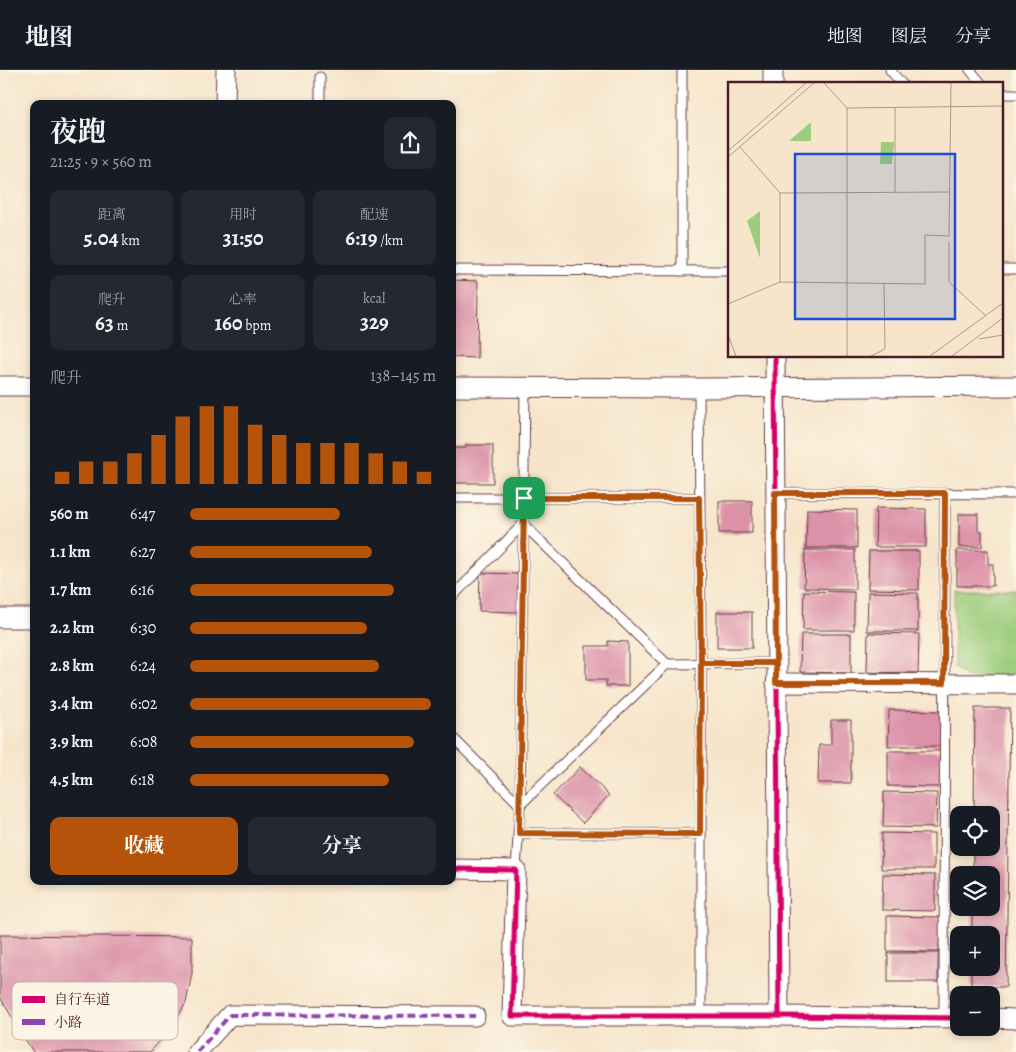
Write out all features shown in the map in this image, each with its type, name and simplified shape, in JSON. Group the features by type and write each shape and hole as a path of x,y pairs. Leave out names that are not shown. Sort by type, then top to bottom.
{"street":[{"path":"225,100 226,70"},
{"path":"775,358 778,1016"},
{"path":"0,386 30,386"},
{"path":"456,387 775,388 1016,386"},
{"path":"0,618 30,618"},
{"path":"776,683 1016,684"},
{"path":"456,869 516,870 512,1016 950,1018"},
{"path":"196,1052 230,1016 475,1016"},
{"path":"1000,1018 1016,1019"}],"lane":[{"path":"682,70 682,271"},
{"path":"890,70 900,82"},
{"path":"970,70 980,82"},
{"path":"320,77 320,100"},
{"path":"456,270 728,271"},
{"path":"516,870 520,805 525,387"},
{"path":"699,388 701,1016"},
{"path":"775,493 1016,494"},
{"path":"945,493 944,683 950,986"},
{"path":"456,498 699,498"},
{"path":"456,593 523,524"},
{"path":"523,524 666,664"},
{"path":"520,805 666,664 776,663"},
{"path":"456,740 520,805"},
{"path":"519,833 700,834"}],"green space":[{"path":"954,590 1016,590 1016,678 967,678 954,668"}],"building":[{"path":"456,280 478,281 477,358 456,357"},
{"path":"466,445 493,445 493,483 456,483 456,448 466,448"},
{"path":"719,501 752,501 752,533 719,533"},
{"path":"876,508 926,509 926,547 875,547"},
{"path":"807,509 857,510 857,548 806,548"},
{"path":"959,514 978,514 978,531 982,531 982,547 959,547"},
{"path":"805,550 855,550 855,589 804,588"},
{"path":"957,550 988,550 988,564 993,564 993,586 957,586"},
{"path":"869,551 919,551 919,590 868,589"},
{"path":"480,573 521,574 519,612 479,611"},
{"path":"804,591 854,592 854,630 803,630"},
{"path":"868,592 918,593 918,631 867,631"},
{"path":"717,612 752,612 752,648 717,648"},
{"path":"868,633 919,634 918,673 867,672"},
{"path":"801,634 851,634 851,673 800,672"},
{"path":"608,641 628,642 628,686 606,686 606,680 586,680 586,646 608,646"},
{"path":"975,708 1010,708 1006,987 971,986 971,976 1000,976 1000,926 972,926 972,916 1000,916 1000,866 973,866 973,856 1000,856 1000,806 974,806"},
{"path":"889,710 941,711 941,746 888,746"},
{"path":"831,720 851,720 851,783 818,783 819,745 831,745"},
{"path":"888,751 941,751 940,787 888,786"},
{"path":"580,767 609,795 583,823 553,795"},
{"path":"884,792 937,793 936,828 883,827"},
{"path":"882,833 934,834 934,869 881,869"},
{"path":"883,874 935,875 935,911 882,910"},
{"path":"887,916 940,917 939,952 887,951"},
{"path":"0,935 192,937 192,973 186,1003 178,1016 178,982 12,982 12,1017 0,997"},
{"path":"888,953 938,953 938,982 888,982"},
{"path":"26,1040 161,1040 150,1052 33,1052"}],"marked path":[{"path":"197,1052 230,1015 475,1016"}],"cycle path":[{"path":"775,358 779,1016"},
{"path":"456,869 516,870 512,1016 950,1018"}],"route":[{"path":"524,498 519,833 700,834 701,663 776,663 775,493 945,493 944,683 776,683 776,663 701,663 699,498 524,498"}]}
